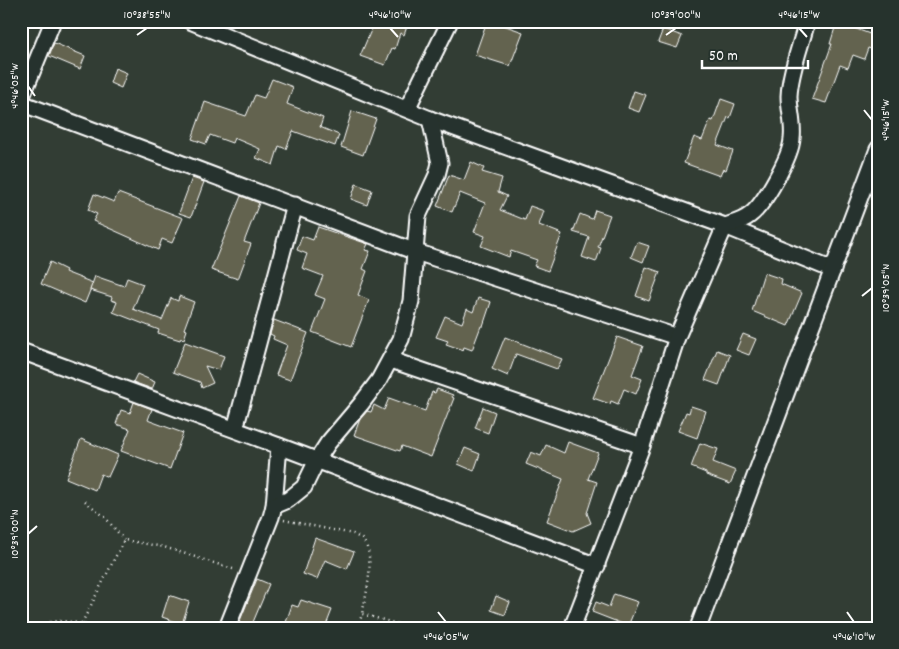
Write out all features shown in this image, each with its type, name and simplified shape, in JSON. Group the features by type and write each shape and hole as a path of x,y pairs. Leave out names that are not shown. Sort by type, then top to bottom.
{"street":[{"path":"53,21 21,101 416,252 677,337"},
{"path":"190,21 430,119 725,226 833,270"},
{"path":"407,108 450,21"},
{"path":"572,628 642,446 677,337 725,226 745,219 754,212 766,195 790,150 792,123 789,97 807,21"},
{"path":"273,512 299,492 328,443 361,404 391,360 401,339 411,301 416,252 415,234 418,216 437,176 440,163 430,119"},
{"path":"698,628 878,149"},
{"path":"235,429 295,206"},
{"path":"21,351 235,429 597,566"},
{"path":"391,360 642,446"},
{"path":"227,628 273,512 279,446"}],"path":[{"path":"84,501 105,518 124,540 164,547 250,574"},
{"path":"273,512 353,534 363,540 369,552 368,586 358,628"},
{"path":"82,624 124,540"},
{"path":"362,614 412,628"},
{"path":"36,628 44,622 82,624 96,628"}],"building":[{"path":"375,21 409,21 404,35 400,33 395,49 392,48 385,65 360,56"},
{"path":"487,21 501,21 500,24 523,32 510,66 475,55"},
{"path":"837,21 852,25 851,27 878,37 878,40 874,50 868,48 864,59 853,55 848,68 840,65 826,103 812,99 832,44 830,44"},
{"path":"663,29 682,36 677,48 658,42"},
{"path":"54,43 85,56 80,69 49,56"},
{"path":"115,68 127,73 121,88 110,83"},
{"path":"272,79 293,87 287,104 323,118 320,127 339,135 335,146 293,131 286,149 279,146 273,165 256,158 260,149 234,138 232,143 210,135 206,144 192,139 205,102 246,116 255,95 264,98"},
{"path":"634,91 646,95 639,112 628,108"},
{"path":"721,99 735,104 717,145 733,151 726,170 723,169 720,176 684,163 694,137 702,140 710,120 713,121"},
{"path":"352,111 376,119 363,155 341,147"},
{"path":"471,162 484,168 482,172 502,178 498,192 507,196 500,210 525,220 530,206 544,211 539,225 562,234 548,271 534,266 537,260 511,251 509,257 481,246 485,236 474,232 485,203 460,193 452,212 437,206 449,175 464,180"},
{"path":"192,178 204,182 191,217 179,213"},
{"path":"356,184 372,190 367,205 351,199"},
{"path":"118,193 183,218 172,243 162,239 158,250 93,221 97,214 88,210 94,194 114,202"},
{"path":"241,196 259,203 244,242 251,244 238,279 211,270"},
{"path":"595,210 610,215 598,247 601,248 596,262 582,257 589,237 573,232 580,214 592,219"},
{"path":"318,227 368,244 365,250 370,251 363,269 367,271 358,295 369,300 351,347 312,332 325,299 315,295 323,276 302,268 307,254 297,250 302,236 313,240"},
{"path":"637,242 649,246 643,262 631,257"},
{"path":"50,262 66,270 65,272 93,283 85,303 41,284"},
{"path":"646,267 660,272 649,301 636,296"},
{"path":"764,273 782,279 781,284 802,293 788,326 752,311"},
{"path":"95,276 124,286 127,278 143,284 133,309 162,320 171,298 178,301 179,296 194,302 184,329 187,330 184,339 181,338 180,340 158,333 159,330 113,312 117,302 111,300 112,297 90,290"},
{"path":"478,298 491,302 472,350 464,347 463,350 446,344 448,341 436,337 445,316 462,323 467,309 473,312"},
{"path":"274,320 308,333 290,380 276,375 287,345 273,339 274,336 270,334"},
{"path":"743,334 756,339 749,355 736,350"},
{"path":"505,337 562,359 557,369 516,354 508,376 492,369"},
{"path":"617,337 643,346 632,375 642,379 636,394 624,389 618,404 611,401 610,404 593,398"},
{"path":"185,342 224,356 219,370 205,366 213,383 202,388 200,382 173,372"},
{"path":"717,350 730,355 719,385 705,380"},
{"path":"137,374 155,382 152,389 133,382"},
{"path":"437,389 453,395 452,397 454,398 431,457 402,446 400,451 354,435 360,419 367,411 371,412 374,405 384,410 389,398 425,411 432,392 435,393"},
{"path":"134,402 152,409 148,420 183,433 170,469 121,451 130,429 116,424 121,410 130,413"},
{"path":"691,406 706,411 697,438 678,431 686,412 689,413"},
{"path":"483,407 495,412 488,433 475,428"},
{"path":"81,439 118,455 108,477 101,474 95,490 66,478"},
{"path":"568,442 598,453 588,479 597,482 587,513 591,523 573,531 547,521 563,479 526,464 531,452 541,456 546,445 564,453"},
{"path":"700,443 718,449 713,462 736,471 730,484 691,467"},
{"path":"465,448 480,454 474,471 458,464"},
{"path":"315,538 354,552 347,569 325,560 317,579 303,574"},
{"path":"257,579 269,584 251,627 239,623"},
{"path":"614,594 638,602 628,626 592,612 596,602 609,607"},
{"path":"169,595 189,602 182,624 162,617"},
{"path":"496,596 510,602 505,615 491,610"},
{"path":"301,600 332,610 325,628 284,628 292,605 298,607"}]}
